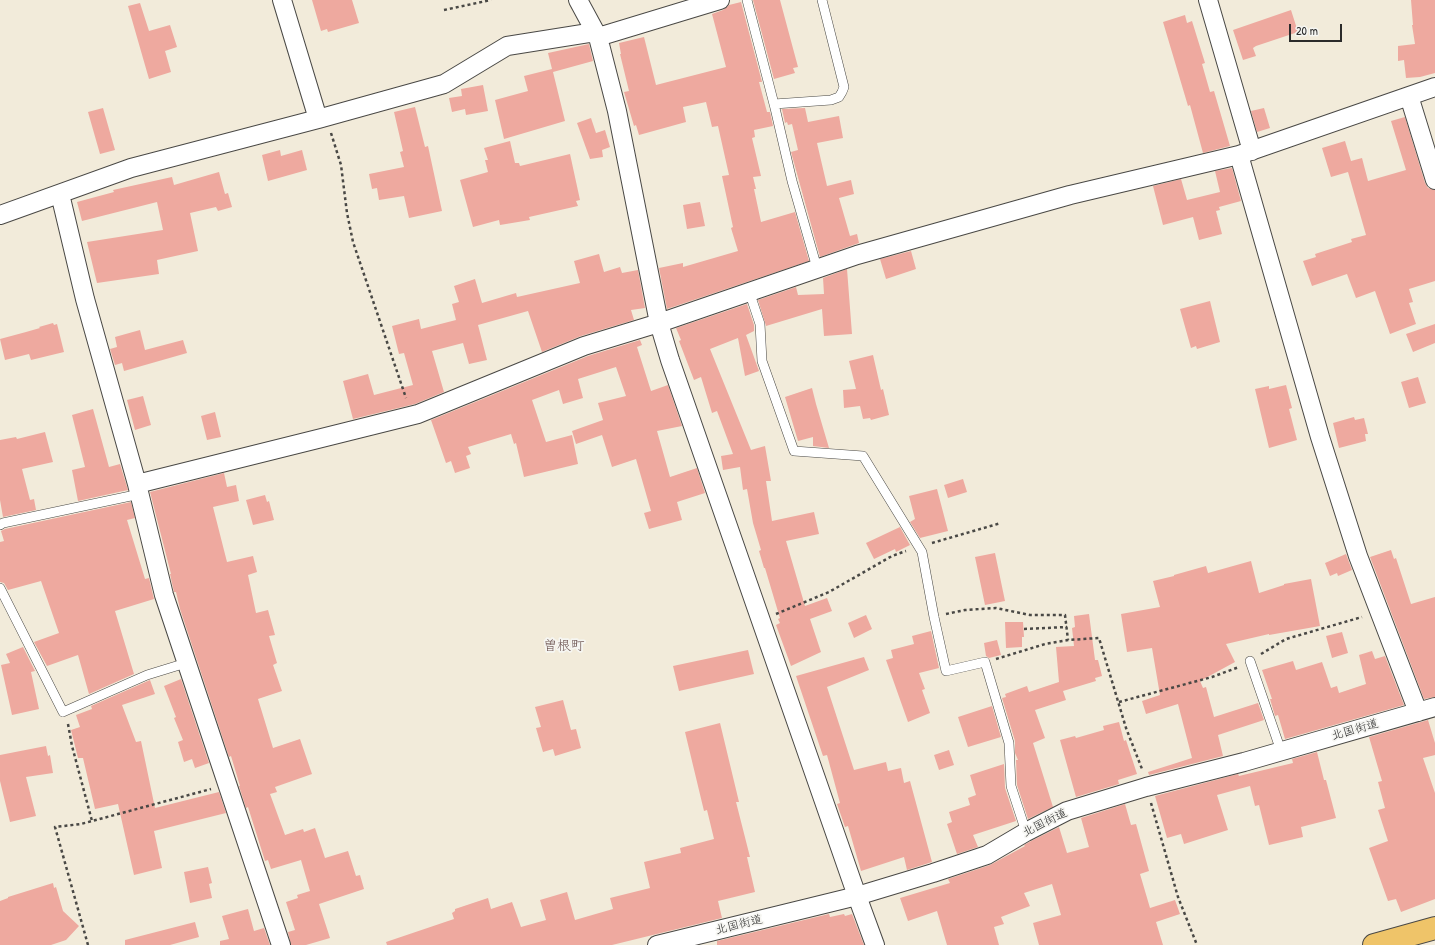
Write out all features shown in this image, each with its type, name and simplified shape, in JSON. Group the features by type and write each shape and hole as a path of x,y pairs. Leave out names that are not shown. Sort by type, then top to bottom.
{"highway":[{"path":"1374,945 1435,928"}],"street":[{"path":"282,0 322,118"},
{"path":"578,0 597,35 617,111 659,323 670,360 875,945"},
{"path":"0,215 131,168 322,118 444,84 507,46 597,35 720,0"},
{"path":"1208,0 1320,437 1358,556 1379,612 1430,709"},
{"path":"139,489 411,416 584,346 659,323 817,268 956,226 1070,195 1246,153 1435,87"},
{"path":"1409,96 1435,180"},
{"path":"60,194 85,299 139,489 164,595 281,945"},
{"name":"北国街道","path":"658,945 857,896 933,873 987,855 1026,832 1067,811 1430,709"}],"lane":[{"path":"747,0 792,181 817,268"},
{"path":"774,104 831,100 839,97 842,92 844,87 822,0"},
{"path":"749,291 760,324 762,361 794,451 862,456 922,552 946,671 985,662 1009,743 1011,786 1026,832"},
{"path":"0,525 139,489"},
{"path":"0,588 63,712 147,675 186,663"},
{"path":"1250,661 1281,751"}],"path":[{"path":"444,10 491,0"},
{"path":"322,118 341,165 347,213 353,242 411,416"},
{"path":"760,618 776,614 829,592 892,556 1001,523"},
{"path":"934,616 965,610 996,608 1030,615 1065,615 1068,640"},
{"path":"1119,702 1212,677 1250,661 1286,639 1379,612"},
{"path":"1024,629 1067,627"},
{"path":"985,662 1045,644 1068,640 1099,638 1126,728 1148,787 1178,897 1197,945"},
{"path":"66,710 72,746 92,821"},
{"path":"88,945 55,827 81,824 228,785"}],"building":[{"path":"312,0 352,0 359,23 328,32 327,29 321,31"},
{"path":"753,0 780,0 798,67 793,68 795,73 774,79"},
{"path":"1411,0 1435,0 1435,73 1420,77 1406,78 1404,60 1398,61 1398,46 1415,44 1412,25"},
{"path":"741,2 762,82 759,82 767,112 770,112 773,126 754,130 755,137 752,138 761,176 753,177 761,222 795,212 809,261 667,309 659,268 683,263 683,267 738,251 731,228 733,227 722,176 729,175 718,126 712,127 706,102 683,107 686,122 639,135 636,125 634,126 624,92 629,91 620,54 619,43 644,37 656,85 726,67 712,14 723,10 729,5"},
{"path":"140,3 149,31 170,25 177,47 165,51 171,72 149,79 128,6"},
{"path":"1291,10 1298,32 1256,46 1253,48 1256,56 1243,60 1233,30"},
{"path":"1185,15 1187,23 1192,21 1205,63 1202,64 1210,92 1214,91 1230,146 1203,153 1190,105 1188,106 1163,22"},
{"path":"589,44 593,61 553,72 565,121 504,139 495,100 528,91 524,76 552,69 548,53"},
{"path":"483,85 488,111 466,115 465,109 452,112 449,98 462,96 461,89"},
{"path":"415,107 425,147 428,146 442,211 409,218 404,196 379,200 377,188 372,189 369,174 404,167 400,152 403,151 394,112"},
{"path":"103,108 115,150 100,154 88,112"},
{"path":"805,108 808,122 839,116 843,138 817,143 827,186 851,180 854,194 839,198 850,236 857,234 859,243 820,257 791,152 798,150 792,124 788,125 787,122 785,123 782,109"},
{"path":"1264,108 1270,128 1257,132 1251,111"},
{"path":"1405,117 1425,183 1428,188 1435,190 1435,281 1409,289 1413,302 1409,303 1416,324 1390,334 1375,291 1356,298 1347,274 1312,286 1303,261 1316,257 1315,254 1352,242 1351,239 1366,235 1348,172 1331,177 1322,148 1345,141 1351,161 1362,158 1368,181 1406,170 1391,121"},
{"path":"591,118 596,133 605,130 610,147 602,150 603,157 590,159 577,123"},
{"path":"510,141 515,163 519,163 520,166 570,154 580,200 576,201 578,206 529,217 530,220 500,225 499,220 473,227 460,180 488,172 485,160 488,160 484,148"},
{"path":"280,150 281,156 302,150 307,170 268,181 262,155"},
{"path":"1232,168 1241,201 1219,207 1220,210 1216,211 1222,234 1199,240 1193,217 1163,225 1153,186 1181,179 1187,200 1220,192 1215,171"},
{"path":"219,172 225,194 228,193 232,207 218,211 216,207 190,213 198,251 157,260 159,274 97,283 87,242 163,230 157,202 82,221 77,202 114,192 113,190 172,177 174,185"},
{"path":"700,202 705,226 687,229 683,205"},
{"path":"911,251 916,269 886,279 880,259"},
{"path":"599,254 604,272 620,267 622,273 638,270 645,308 631,310 634,320 581,336 542,352 528,311 478,325 487,360 469,364 463,343 432,351 444,392 415,404 353,419 343,381 368,374 374,395 413,385 404,353 399,354 392,326 419,319 421,329 456,320 452,304 459,302 454,286 475,279 482,303 516,293 517,297 580,283 574,261"},
{"path":"847,269 852,334 824,336 822,309 766,326 758,300 796,287 798,295 824,294 823,278"},
{"path":"1210,301 1220,342 1197,349 1196,346 1191,348 1180,309"},
{"path":"747,304 754,325 754,331 746,335 759,371 745,376 738,338 710,349 751,450 765,446 771,481 766,481 772,521 814,512 819,534 786,541 805,606 827,598 832,611 810,619 821,652 791,666 776,625 780,623 778,619 780,618 759,551 761,550 753,523 747,489 743,490 740,467 723,470 721,456 733,454 717,411 712,413 701,377 694,380 679,341 681,340 676,328"},
{"path":"53,323 54,325 57,324 64,352 31,360 29,354 5,360 0,339"},
{"path":"1435,324 1435,343 1413,352 1406,334"},
{"path":"140,330 145,350 183,340 187,353 124,371 122,363 115,365 110,349 117,347 115,337"},
{"path":"640,340 642,345 637,347 651,391 668,385 682,426 657,431 670,477 697,468 705,493 677,502 682,520 649,529 644,513 651,511 636,459 612,467 602,435 576,444 572,431 603,420 598,403 626,396 616,367 578,379 583,398 563,404 559,390 532,400 546,442 572,435 578,464 524,477 516,443 514,444 511,434 468,447 471,454 466,456 470,468 455,473 451,461 446,463 431,420 588,356"},
{"path":"873,355 881,390 883,389 889,415 871,420 870,418 863,419 860,406 844,408 843,390 856,389 849,361"},
{"path":"1418,377 1426,403 1409,408 1401,382"},
{"path":"1286,385 1292,408 1289,409 1297,440 1269,448 1255,389 1269,386 1269,389"},
{"path":"812,388 829,448 813,446 813,437 798,441 785,397"},
{"path":"143,396 151,425 135,430 127,400"},
{"path":"93,409 109,467 120,464 128,490 78,501 72,470 85,467 72,415"},
{"path":"215,412 221,437 207,440 201,416"},
{"path":"1354,417 1355,420 1364,418 1368,434 1365,434 1366,441 1339,448 1333,423"},
{"path":"45,432 53,462 22,469 30,500 34,499 36,510 3,517 0,500 0,440 16,437 17,439"},
{"path":"224,473 227,487 236,485 239,501 213,507 227,562 253,556 257,572 248,575 256,613 268,610 275,635 269,636 277,663 273,665 282,691 258,699 273,748 300,739 312,774 275,787 277,792 270,794 285,835 303,829 304,832 315,828 325,858 348,851 356,876 360,875 364,889 319,904 330,938 306,945 291,945 288,932 295,930 286,902 298,898 297,895 310,891 301,860 271,869 268,860 265,861 248,807 246,808 231,756 229,757 180,609 176,592 174,592 171,574 150,492"},
{"path":"963,479 967,492 948,498 944,485"},
{"path":"937,489 948,531 920,538 910,522 915,519 909,496"},
{"path":"265,495 267,502 269,501 274,520 253,525 246,500"},
{"path":"131,502 135,518 127,520 145,579 149,578 154,599 115,611 134,674 89,694 78,655 47,666 34,642 59,633 41,581 8,590 4,583 0,582 0,542 4,541 1,531"},
{"path":"900,527 910,545 896,552 895,549 874,559 866,543"},
{"path":"1391,550 1394,559 1396,558 1411,604 1435,597 1435,697 1424,699 1370,557"},
{"path":"995,553 1005,601 985,605 975,557"},
{"path":"1346,554 1352,570 1338,576 1337,573 1330,576 1325,563"},
{"path":"1251,561 1259,593 1284,584 1311,579 1320,626 1269,634 1226,644 1235,662 1200,681 1203,688 1206,687 1214,717 1258,703 1264,720 1218,735 1223,756 1149,775 1148,772 1192,758 1178,704 1146,714 1142,701 1160,695 1152,648 1127,652 1121,614 1160,607 1153,581 1206,566 1208,573"},
{"path":"1089,614 1095,660 1098,660 1102,676 1095,678 1096,681 1063,691 1066,700 1035,710 1045,738 1033,743 1053,807 1028,819 1017,785 1016,760 1018,760 1015,753 1015,741 1002,698 1006,697 1005,694 1027,686 1029,692 1059,682 1056,647 1074,646 1072,628 1075,627 1074,616"},
{"path":"866,615 872,629 854,638 848,623"},
{"path":"1005,622 1023,622 1024,637 1022,637 1022,647 1006,648"},
{"path":"931,631 939,668 919,673 925,689 922,690 930,713 908,722 886,660 893,658 891,650 914,644 912,636"},
{"path":"1342,632 1348,653 1332,658 1326,636"},
{"path":"997,640 1001,655 989,658 986,656 984,643"},
{"path":"23,647 35,671 31,672 39,709 12,715 1,665 10,663 6,654"},
{"path":"748,650 754,674 679,691 673,666"},
{"path":"1372,651 1375,659 1385,656 1404,705 1285,739 1278,715 1275,716 1270,699 1272,699 1262,670 1293,661 1296,670 1322,662 1331,688 1337,686 1339,693 1366,684 1359,655"},
{"path":"864,657 869,670 827,687 854,770 886,762 888,771 901,768 904,783 910,781 932,862 907,870 904,857 861,871 848,826 845,827 837,804 840,803 827,755 823,756 796,676"},
{"path":"181,679 209,763 195,768 192,759 184,762 178,742 183,740 164,686"},
{"path":"150,680 155,694 122,705 136,742 141,741 155,808 219,792 226,813 154,831 162,868 134,875 118,804 95,809 83,758 78,758 71,730 80,727 76,715 92,709 91,706"},
{"path":"563,700 571,730 576,729 581,748 555,756 553,749 543,752 536,728 541,727 535,707"},
{"path":"992,706 1001,737 968,747 958,717"},
{"path":"1428,720 1435,743 1435,755 1423,758 1435,793 1435,899 1401,912 1396,899 1388,901 1369,848 1388,841 1378,810 1385,808 1378,782 1382,781 1369,737"},
{"path":"1119,722 1124,741 1126,740 1137,774 1118,780 1119,784 1076,797 1060,740 1075,736 1076,738 1104,730 1103,726"},
{"path":"720,723 739,802 736,802 750,857 747,857 755,892 718,901 722,918 612,945 387,945 386,942 454,919 452,913 455,909 488,898 491,909 512,902 521,927 546,920 540,900 567,892 575,920 613,909 610,898 650,888 644,862 681,853 680,848 714,839 707,810 704,811 685,732"},
{"path":"46,746 48,756 50,755 53,773 26,777 36,816 10,822 0,781 0,755"},
{"path":"949,750 954,765 939,770 934,755"},
{"path":"1317,752 1336,818 1301,827 1303,837 1269,845 1259,805 1255,806 1250,786 1217,795 1228,830 1184,844 1181,834 1167,838 1155,796 1238,774 1239,776 1293,763 1292,759"},
{"path":"1004,764 1005,788 1016,821 973,835 978,847 957,854 947,824 952,822 949,812 970,805 968,798 976,795 970,775"},
{"path":"1125,804 1131,825 1136,824 1149,871 1140,874 1150,908 1175,900 1180,914 1156,922 1163,945 1039,945 1033,923 1061,915 1052,884 1024,893 1030,906 1001,917 1004,924 994,927 999,945 947,945 937,911 908,921 900,898 950,883 948,879 990,865 1025,846 1024,845 1031,841 1059,827 1067,853 1089,847 1081,818"},
{"path":"208,867 212,883 209,884 212,898 190,903 184,872"},
{"path":"53,883 54,888 56,887 63,911 79,926 66,940 51,945 0,945 0,901 8,897"},
{"path":"248,909 254,931 264,928 270,945 220,945 220,941 229,939 222,916"},
{"path":"829,914 830,917 852,914 864,945 717,945 717,941"},
{"path":"195,922 199,937 170,945 125,945 125,940"}],"district":[{"name":"曽根町","path":"564,646"}]}
